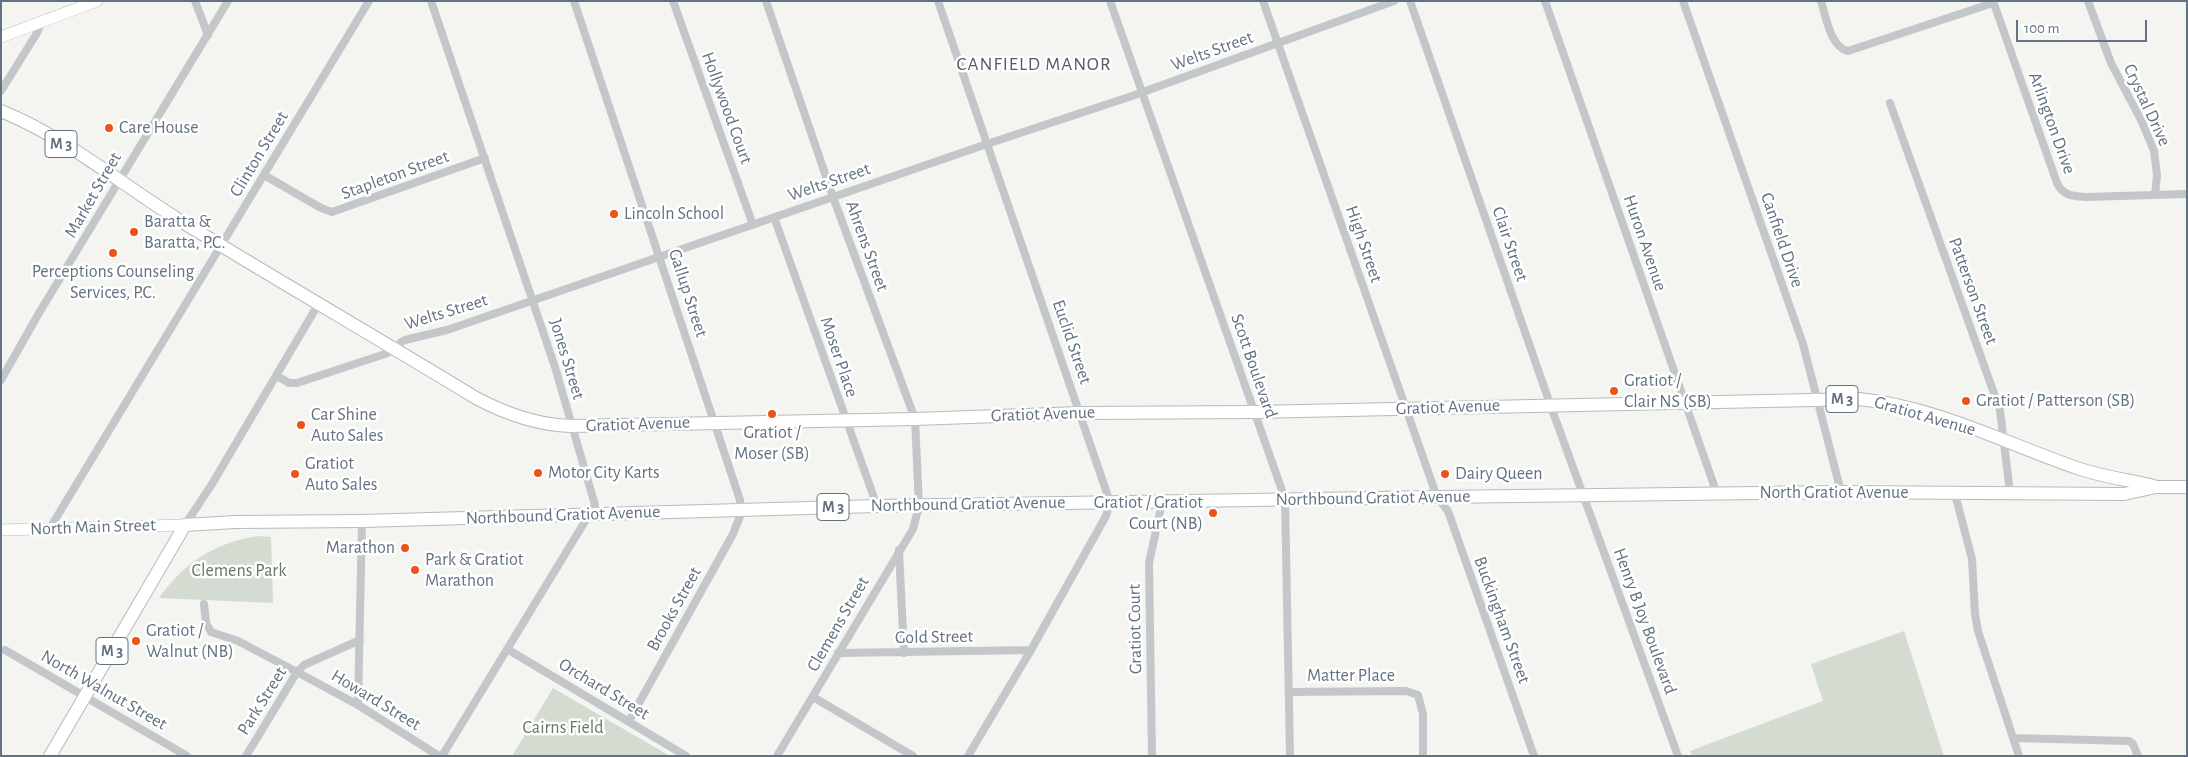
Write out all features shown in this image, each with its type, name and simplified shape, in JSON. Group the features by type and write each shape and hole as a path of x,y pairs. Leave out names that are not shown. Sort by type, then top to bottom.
{"main road":[{"path":"1,37 92,2"},
{"name":"Gratiot Avenue","path":"1,111 31,126 221,245 476,398 508,414 541,423 571,426 915,419 1081,413 1254,412 1550,404 1859,399 1882,402 1942,417 2081,469 2156,487"},
{"name":"North Gratiot Avenue","path":"1480,496 1841,492 2124,494 2156,487 2187,487"},
{"name":"Northbound Gratiot Avenue","path":"185,525 741,509 1480,496"},
{"name":"North Main Street","path":"1,530 185,525"},
{"name":"M 3","path":"50,756 185,525"}],"street":[{"path":"195,1 208,35"},
{"name":"Market Street","path":"1,380 119,180 228,1"},
{"name":"Clinton Street","path":"50,528 369,1"},
{"name":"Jones Street","path":"431,1 555,366 595,505 441,756"},
{"name":"Gallup Street","path":"574,1 738,493 741,509"},
{"name":"Hollywood Court","path":"673,1 753,225"},
{"name":"Ahrens Street","path":"766,1 833,197 915,419 919,506"},
{"name":"Euclid Street","path":"938,1 1110,502"},
{"name":"Scott Boulevard","path":"1110,1 1285,499 1290,756"},
{"name":"High Street","path":"1263,1 1437,497"},
{"name":"Welts Street","path":"276,376 289,383 298,383 396,349 405,340 447,330 987,144 1142,93 1394,1"},
{"name":"Clair Street","path":"1410,1 1550,404 1584,496"},
{"name":"Huron Avenue","path":"1544,1 1717,494"},
{"name":"Canfield Drive","path":"1683,1 1803,344 1841,492"},
{"path":"1821,1 1835,42 1840,48 1848,51 1993,2"},
{"name":"Crystal Drive","path":"2088,1 2111,63 2151,143 2156,167 2155,195"},
{"name":"Arlington Drive","path":"1993,2 2057,183 2062,191 2078,196 2187,194"},
{"path":"1,92 37,33 42,21"},
{"name":"Patterson Street","path":"1890,103 2000,410 2010,494"},
{"name":"Stapleton Street","path":"264,175 321,208 332,212 485,158"},
{"name":"Moser Place","path":"774,217 877,506"},
{"path":"185,525 319,303"},
{"path":"1955,494 1972,559 1975,614 1978,631 2019,756"},
{"name":"Henry B Joy Boulevard","path":"1584,496 1678,756"},
{"name":"Buckingham Street","path":"1437,497 1448,511 1534,756"},
{"path":"968,756 1031,650 1106,516 1110,502"},
{"name":"Gratiot Court","path":"1152,756 1149,563 1162,503"},
{"name":"Clemens Street","path":"777,756 913,529 919,506"},
{"name":"Brooks Street","path":"628,721 734,534 741,509"},
{"path":"358,706 362,521"},
{"path":"899,550 904,653"},
{"name":"Howard Street","path":"204,604 206,623 211,632 238,641 297,672 441,756"},
{"name":"Park Street","path":"246,756 297,672 312,660 360,640"},
{"name":"Orchard Street","path":"507,649 686,756"},
{"name":"North Walnut Street","path":"5,650 187,756"},
{"name":"Gold Street","path":"838,653 1031,650"},
{"name":"Matter Place","path":"1289,692 1406,691 1414,693 1418,695 1423,714 1423,756"},
{"path":"813,696 913,756"},
{"path":"2013,738 2128,741 2133,744 2138,756"}],"green space":[{"name":"Clemens Park","path":"257,536 271,537 273,603 159,598 179,575 201,556 241,539"},
{"path":"1904,631 1944,756 1692,756 1690,751 1823,701 1811,664"},
{"name":"Cairns Field","path":"553,688 670,756 512,756"}],"place":[{"name":"Care House","path":"109,128"},
{"name":"Lincoln School","path":"614,214"},
{"name":"Baratta & Baratta, P.C.","path":"134,232"},
{"name":"Perceptions Counseling Services, P.C.","path":"113,253"},
{"name":"Gratiot / Clair NS (SB)","path":"1614,391"},
{"name":"Gratiot / Patterson (SB)","path":"1966,401"},
{"name":"Gratiot / Moser (SB)","path":"772,414"},
{"name":"Car Shine Auto Sales","path":"301,425"},
{"name":"Motor City Karts","path":"538,473"},
{"name":"Gratiot Auto Sales","path":"295,474"},
{"name":"Dairy Queen","path":"1445,474"},
{"name":"Gratiot / Gratiot Court (NB)","path":"1213,513"},
{"name":"Marathon","path":"405,548"},
{"name":"Park & Gratiot Marathon","path":"415,570"},
{"name":"Gratiot / Walnut (NB)","path":"136,641"}],"district":[{"name":"CANFIELD MANOR","path":"1034,64"}]}
